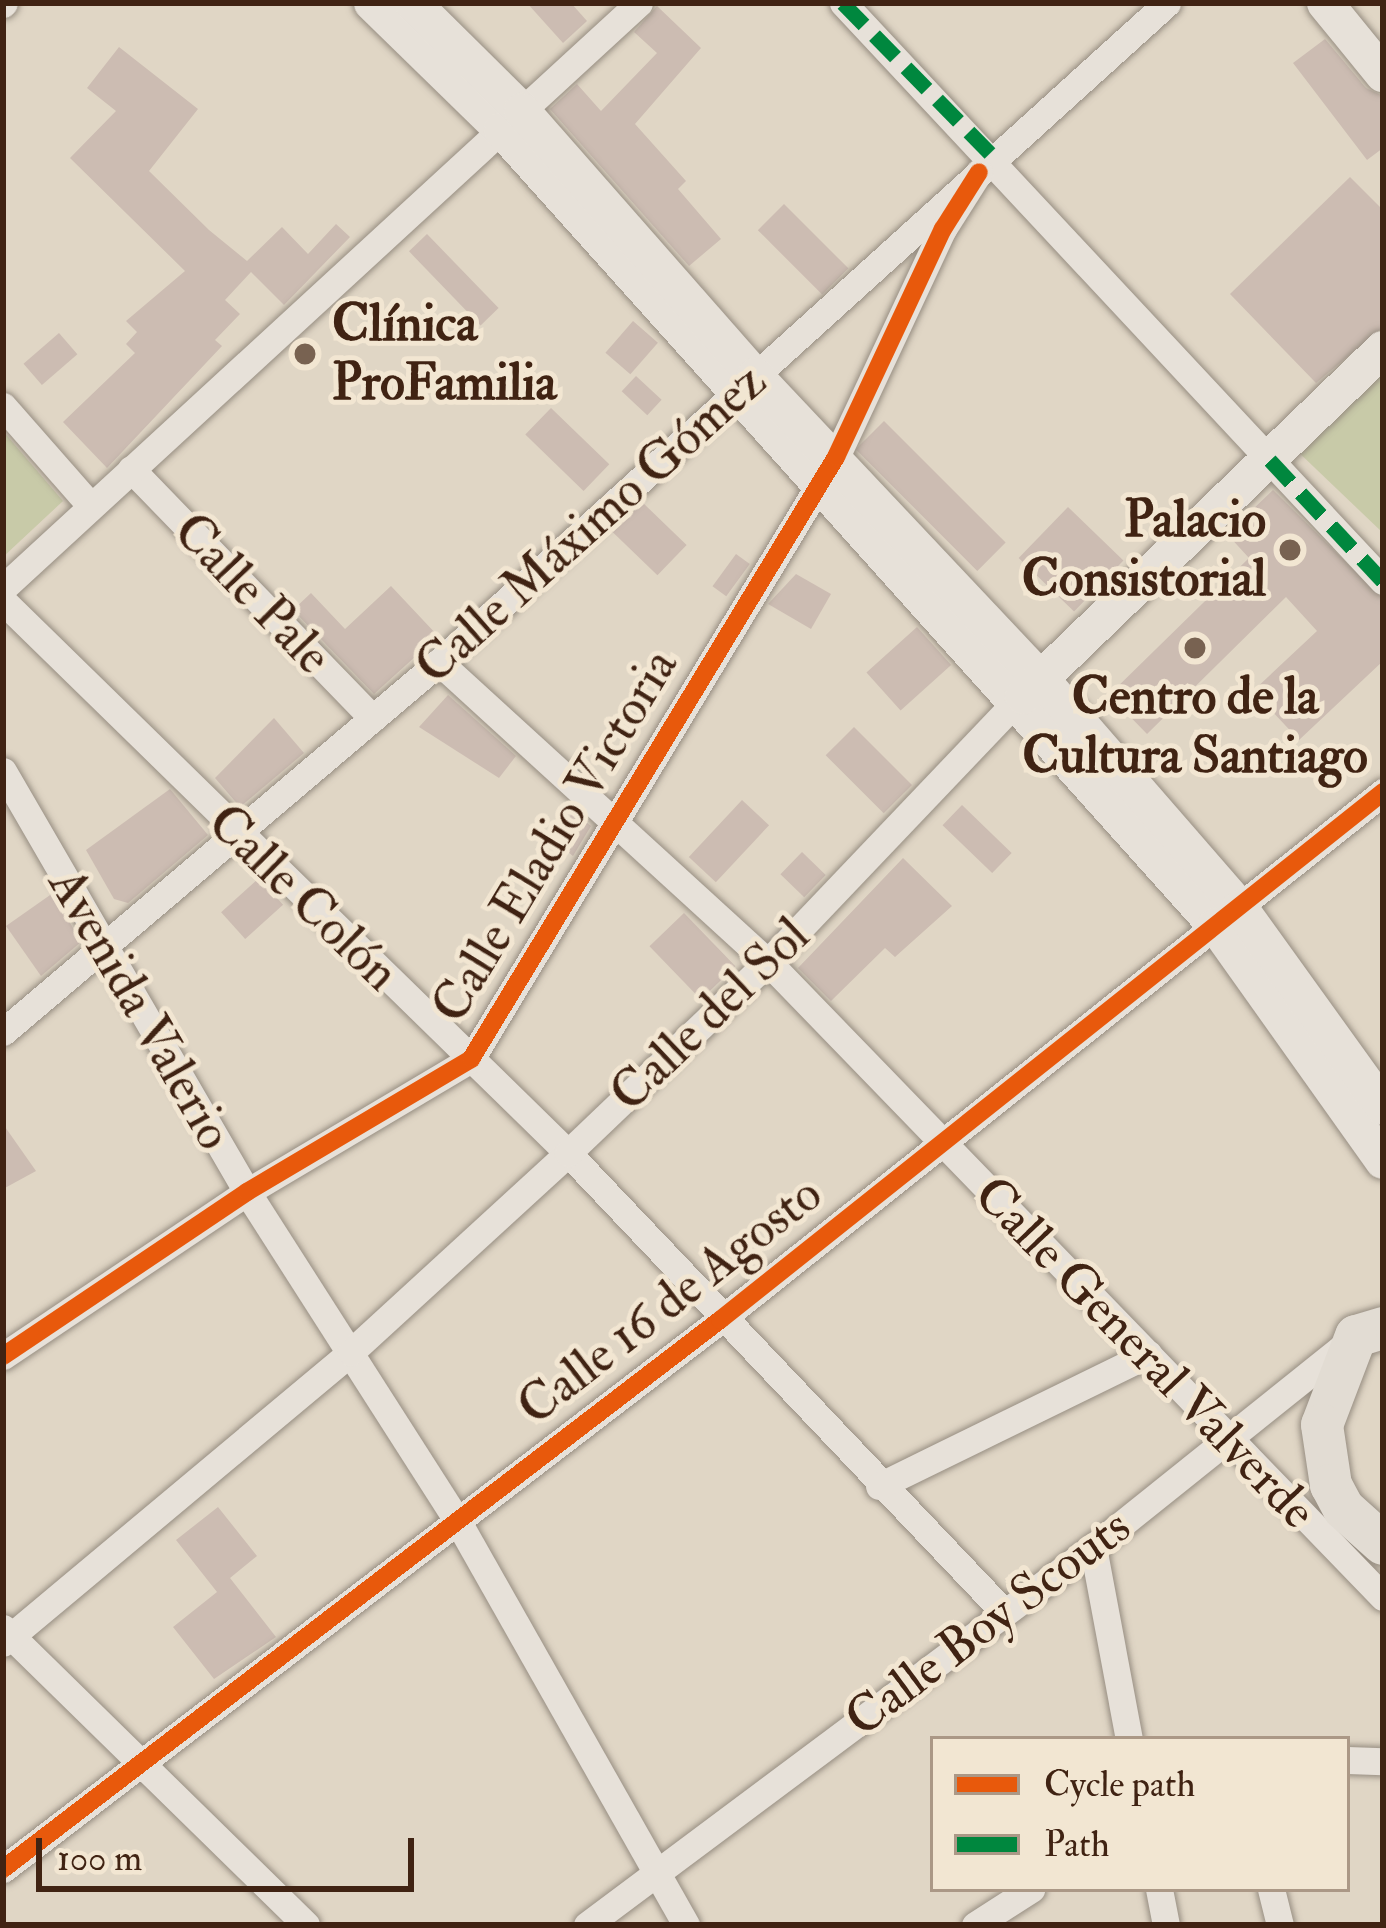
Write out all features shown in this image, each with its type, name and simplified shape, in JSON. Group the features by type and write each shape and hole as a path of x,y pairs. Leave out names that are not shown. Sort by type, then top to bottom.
{"main road":[{"path":"372,3 512,120"},
{"path":"413,3 745,386 1028,691 1228,917 1383,1107"},
{"path":"1325,3 1383,74"},
{"name":"Calle del Sol","path":"1028,691 1383,349"},
{"path":"1228,917 1383,1161"},
{"path":"1374,1325 1328,1394 1325,1454 1344,1509 1383,1544"}],"street":[{"path":"3,588 639,3"},
{"path":"843,3 987,164 1383,581"},
{"name":"Calle Máximo Gómez","path":"3,1032 439,662 1167,3"},
{"name":"Calle Eladio Victoria","path":"3,1356 247,1192 471,1059 621,820 826,469 903,311 987,164"},
{"path":"859,282 903,311"},
{"path":"3,406 91,506"},
{"name":"Calle Pale","path":"131,469 372,718"},
{"name":"Calle Colón","path":"3,601 235,836 568,1153 720,1320 1002,1610"},
{"name":"Calle General Valverde","path":"439,662 621,820 768,962 1383,1597"},
{"name":"Calle del Sol","path":"6,1636 351,1352 568,1153 768,962 1028,691"},
{"name":"Avenida Valerio","path":"3,771 247,1192 457,1520 660,1871 686,1925"},
{"name":"Calle 16 de Agosto","path":"3,1869 720,1320 1383,792"},
{"name":"Calle Boy Scouts","path":"586,1925 1002,1610 1093,1547 1228,1435 1374,1325"},
{"path":"879,1486 1148,1354"},
{"path":"1093,1547 1128,1736"},
{"path":"6,1636 142,1761 306,1925"},
{"path":"1350,1760 1383,1761"},
{"path":"975,1925 1026,1892"},
{"path":"1160,1892 1166,1925"},
{"path":"1272,1892 1280,1925"}],"green space":[{"path":"1383,359 1383,533 1293,447"},
{"path":"3,431 63,501 3,557"}],"building":[{"path":"527,3 571,3 587,21 563,43"},
{"path":"657,6 701,48 635,124 686,181 678,189 721,239 689,266 550,109 577,84 601,111 657,53 634,32"},
{"path":"1325,39 1366,88 1383,96 1383,148 1367,160 1293,63"},
{"path":"119,47 198,109 149,171 209,230 247,261 282,227 308,254 336,224 350,237 284,305 251,272 225,300 240,314 215,340 222,346 107,468 63,422 135,353 126,344 137,332 126,321 185,271 70,158 116,111 87,88"},
{"path":"1350,177 1383,210 1383,327 1316,383 1230,294"},
{"path":"784,204 848,268 822,295 758,230"},
{"path":"427,234 499,308 481,325 409,251"},
{"path":"633,321 658,343 630,374 605,353"},
{"path":"59,333 77,354 42,385 24,364"},
{"path":"636,376 662,400 647,415 622,391"},
{"path":"551,408 609,464 584,491 525,435"},
{"path":"884,421 1006,543 977,571 856,449"},
{"path":"1273,490 1383,599 1383,661 1299,740 1253,691 1317,631 1286,597 1147,734 1109,695 1249,558 1227,534"},
{"path":"642,502 687,545 657,575 613,532"},
{"path":"1068,507 1123,560 1074,612 1019,558"},
{"path":"736,554 750,564 726,596 712,586"},
{"path":"796,574 831,594 811,629 768,604"},
{"path":"391,586 438,636 374,694 293,610 311,593 345,629"},
{"path":"917,627 951,665 901,710 866,673"},
{"path":"448,695 516,756 499,778 419,727"},
{"path":"274,718 304,753 240,807 215,778"},
{"path":"854,727 912,785 884,813 826,755"},
{"path":"170,789 208,835 128,903 114,899 86,850"},
{"path":"742,800 769,825 716,882 689,857"},
{"path":"962,805 1012,853 992,873 943,825"},
{"path":"573,812 591,826 573,856 552,839"},
{"path":"802,852 826,875 804,897 780,874"},
{"path":"903,858 952,906 895,957 885,948 831,1001 798,968"},
{"path":"259,878 283,905 245,939 221,912"},
{"path":"53,893 81,942 41,976 6,926"},
{"path":"684,913 735,966 701,1000 649,946"},
{"path":"3,1124 36,1171 3,1189"},
{"path":"218,1507 257,1556 230,1578 276,1637 214,1679 173,1627 217,1592 176,1540"}],"marked path":[{"path":"843,3 994,157"},
{"path":"1270,460 1383,581"}],"cycle path":[{"path":"3,1356 247,1192 471,1059 836,457 943,229 979,172"},
{"path":"3,1869 720,1320 1383,792"}],"place":[{"name":"Clínica ProFamilia","path":"305,354"},
{"name":"Palacio Consistorial","path":"1290,550"},
{"name":"Centro de la Cultura Santiago","path":"1195,648"}]}
